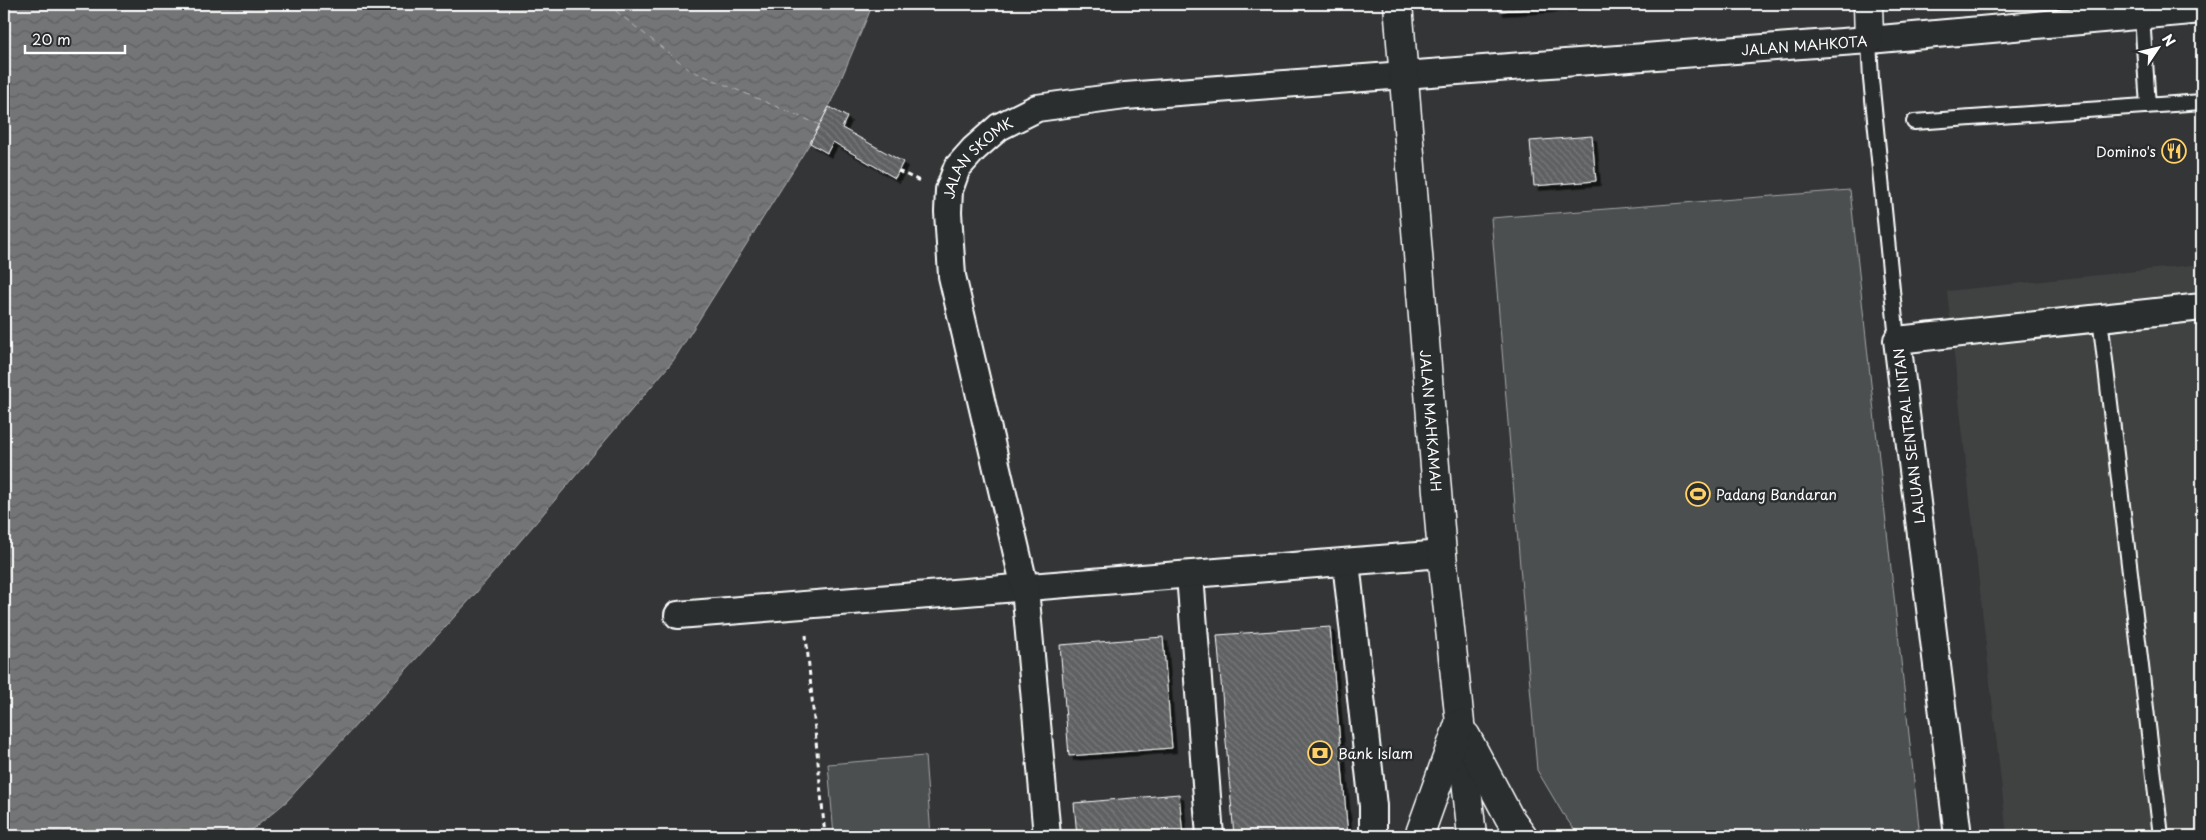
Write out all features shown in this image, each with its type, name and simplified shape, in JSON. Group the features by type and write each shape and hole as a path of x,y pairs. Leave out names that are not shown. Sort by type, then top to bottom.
{"main road":[{"name":"JALAN MAHKAMAH","path":"1398,4 1442,554 1472,836"},
{"path":"1868,4 1870,40"},
{"path":"1418,836 1459,724"},
{"path":"1459,724 1509,817 1523,836"}],"street":[{"name":"JALAN MAHKOTA","path":"1404,75 1870,40 2202,10"},
{"name":"JALAN SKOMK","path":"1047,836 1025,588 952,276 948,212 949,190 956,168 999,127 1037,108 1125,96 1404,75"},
{"name":"LALUAN SENTRAL INTAN","path":"1958,836 1896,340 2202,306"},
{"path":"678,616 1442,554"},
{"path":"1346,562 1373,806 1373,836"},
{"path":"1190,575 1210,836"}],"lane":[{"path":"2142,16 2148,106"},
{"path":"1870,40 1872,89 1896,340"},
{"path":"1914,122 2202,102"},
{"path":"2100,318 2161,836"}],"path":[{"path":"803,606 825,836"}],"shaded area":[{"name":"Padang Bandaran","path":"1850,190 1919,827 1917,836 1579,836 1563,814 1537,770 1491,218"},
{"path":"2202,264 2202,836 2007,836 1947,291"},
{"path":"925,756 931,836 834,836 828,764"}],"water":[{"path":"4,4 873,4 829,107 810,143 673,361 476,593 287,801 245,836 4,836"}],"building":[{"path":"1498,4 1596,4 1596,5 1499,11"},
{"path":"829,107 847,117 842,128 903,162 895,178 833,142 827,153 810,143"},
{"path":"1592,136 1596,181 1534,186 1530,141"},
{"path":"1330,627 1348,836 1234,836 1217,635"},
{"path":"1163,637 1172,748 1069,756 1060,645"},
{"path":"1179,794 1183,836 1077,836 1074,803"}],"ferry route":[{"path":"607,4 690,70 820,125"}],"place":[{"name":"Domino's","path":"2174,151"},
{"name":"Padang Bandaran","path":"1698,494"},
{"name":"Bank Islam","path":"1320,753"}]}
